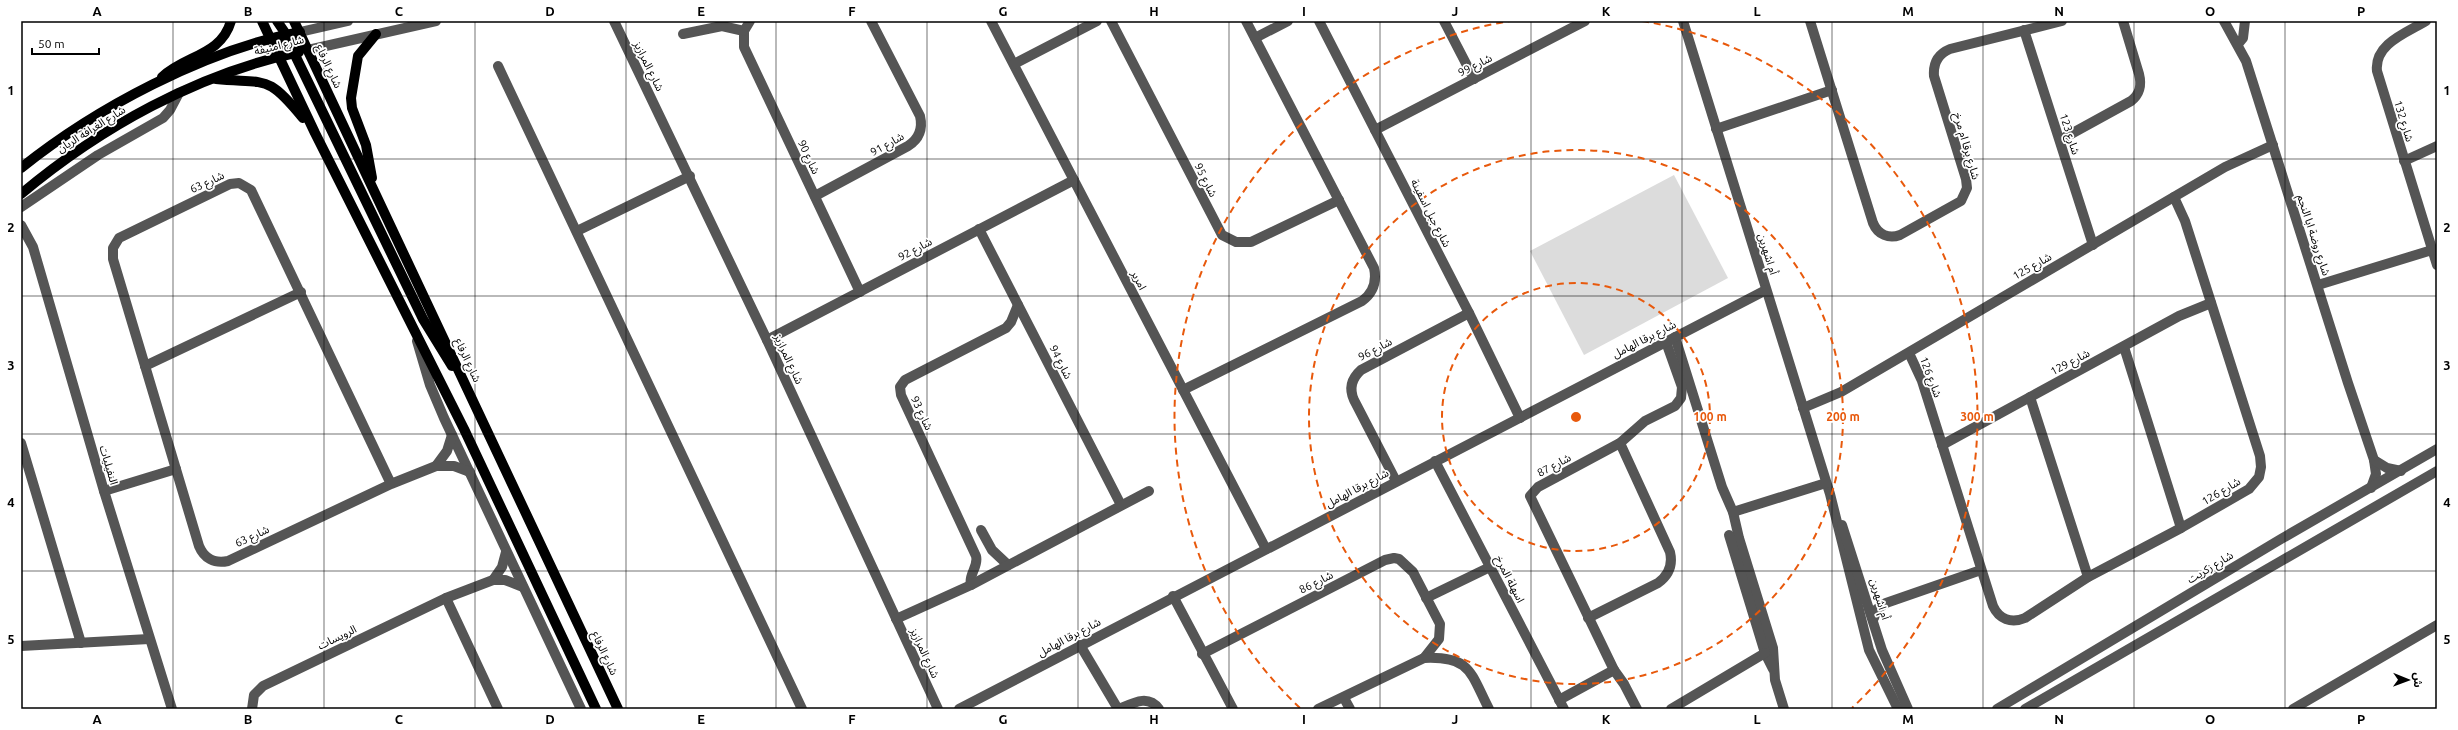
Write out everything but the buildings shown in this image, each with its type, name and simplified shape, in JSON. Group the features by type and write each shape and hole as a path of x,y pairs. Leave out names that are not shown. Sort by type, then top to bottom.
{"main road":[{"path":"155,85 170,70 212,49 222,38 231,21"},
{"path":"262,21 315,133 415,331 596,709"},
{"path":"277,21 284,35 295,44 308,50"},
{"name":"شارع الرفاع","path":"294,21 618,709"},
{"name":"شارع امنيفة","path":"155,85 217,57 270,39 300,32"},
{"path":"372,186 368,156 353,113 351,98 358,56 376,34"},
{"path":"270,39 281,42 294,53 423,318 442,352 465,382"},
{"name":"شارع امنيفة","path":"179,93 212,79 278,57 308,50"},
{"path":"212,79 251,80 272,85 283,94 315,133"},
{"name":"شارع الغرافة الريان","path":"21,168 75,130 155,85"},
{"name":"شارع الغرافة الريان","path":"21,194 87,144 132,117 179,93"}],"street":[{"name":"شارع امنيفة","path":"300,32 348,21"},
{"name":"شارع امنيفة","path":"308,50 436,21"},
{"name":"شارع المرازيز","path":"614,21 690,176 938,709"},
{"path":"683,34 722,26 744,31 750,21"},
{"name":"شارع 91","path":"815,196 908,146 917,140 921,131 920,116 871,21"},
{"name":"امرير","path":"991,21 1266,550"},
{"path":"1014,64 1097,21"},
{"name":"شارع 95","path":"1111,21 1222,235 1236,242 1251,242 1339,200"},
{"path":"1183,390 1362,300 1370,294 1375,284 1374,268 1246,21"},
{"path":"1255,38 1288,21"},
{"name":"شارع جبل اسفينة","path":"1319,21 1469,313 1520,418"},
{"path":"1444,21 1474,79"},
{"name":"شارع 99","path":"1375,130 1586,21"},
{"name":"أم اشهرين","path":"1683,21 1826,482 1874,618 1895,691 1898,709"},
{"name":"شارع برقا ام مرخ","path":"1810,21 1875,227 1884,236 1896,236 1957,204 1964,197 1967,188 1934,76 1936,62 1941,54 1950,49 2062,21"},
{"path":"2060,140 2131,101 2138,93 2141,82 2123,21"},
{"name":"شارع روضة ابا النجم","path":"2224,21 2229,34 2238,44 2246,61 2348,383 2374,460 2376,474 2371,488"},
{"path":"2238,44 2243,38 2245,21"},
{"name":"شارع 132","path":"2426,21 2387,45 2380,52 2376,62 2404,161 2437,265"},
{"name":"شارع 123","path":"2024,30 2093,245"},
{"name":"شارع 90","path":"744,31 744,47 860,292"},
{"path":"498,66 802,709"},
{"path":"1716,129 1832,90"},
{"path":"21,208 98,156 163,118 170,110 179,93"},
{"name":"شارع 125","path":"1803,408 1841,392 2238,160 2273,145"},
{"path":"2404,161 2437,146"},
{"path":"577,231 690,176"},
{"name":"شارع 92","path":"767,340 1074,180"},
{"name":"شارع 63","path":"391,484 254,193 248,187 239,183 226,186 122,236 114,244 113,260 200,549 206,557 219,562 228,561 391,484 436,466 454,466 470,472"},
{"name":"شارع 126","path":"1909,353 1919,373 1995,610 2002,617 2011,620 2025,618 2088,577 2182,528 2249,489 2259,477 2261,467 2260,456 2185,221 2174,197"},
{"name":"النفيليات","path":"22,227 32,247 104,491 172,709"},
{"name":"شارع 94","path":"979,229 1121,505"},
{"path":"2318,285 2432,250"},
{"name":"شارع برقا الهامل","path":"959,709 1172,596 1266,550 1766,290"},
{"path":"145,366 300,292"},
{"name":"شارع 129","path":"1942,445 2124,347 2178,316 2211,303"},
{"name":"شارع 93","path":"971,585 970,577 977,562 976,556 901,395 900,387 905,380 1006,328 1011,322 1018,305"},
{"name":"شارع 96","path":"1396,482 1354,400 1351,391 1352,382 1361,370 1469,313"},
{"path":"415,331 430,385 506,552 581,709"},
{"path":"1675,337 1722,487 1733,512 1738,538 1773,648 1775,671 1784,709"},
{"name":"شارع 87","path":"1637,709 1624,684 1614,670 1530,496 1538,487 1620,443 1639,425 1675,406 1682,398 1682,387 1666,342"},
{"path":"2124,347 2182,528"},
{"path":"2030,397 2088,577"},
{"path":"436,466 447,451 452,435"},
{"path":"21,443 81,643"},
{"path":"1588,618 1662,580 1669,572 1671,562 1670,552 1620,443"},
{"name":"شارع زكريت","path":"1997,709 2281,539 2437,449"},
{"path":"2374,460 2386,468 2401,471"},
{"name":"اسهلة المرخ","path":"1435,461 1562,704"},
{"path":"104,491 176,469"},
{"path":"2025,709 2437,472"},
{"path":"1733,512 1826,482"},
{"path":"896,619 971,585 1149,491"},
{"name":"أم اشهرين","path":"1830,494 1869,650 1875,666 1908,709"},
{"path":"981,530 992,550 1008,565"},
{"path":"1729,535 1765,653 1775,671"},
{"path":"493,580 502,567 506,552"},
{"name":"شارع 86","path":"1202,654 1390,558 1399,560 1410,568 1440,624 1439,639 1424,658"},
{"path":"1426,598 1490,567"},
{"path":"1874,618 1877,610 1886,602 1981,570"},
{"name":"الرويسات","path":"252,709 254,695 263,686 446,598 493,580 505,580 523,587"},
{"path":"1172,596 1233,709"},
{"path":"1866,596 1875,601 1886,602"},
{"path":"446,598 498,709"},
{"path":"2293,709 2437,624"},
{"path":"21,646 149,639"},
{"path":"1080,645 1118,709 1142,700 1154,703 1159,709"},
{"path":"1671,709 1765,653"},
{"path":"1318,709 1344,698 1424,658 1449,658 1465,666 1489,709"},
{"path":"1562,704 1614,670"},
{"path":"1344,698 1350,709"}],"shaded area":[{"path":"1674,175 1728,278 1584,355 1530,251"}]}
